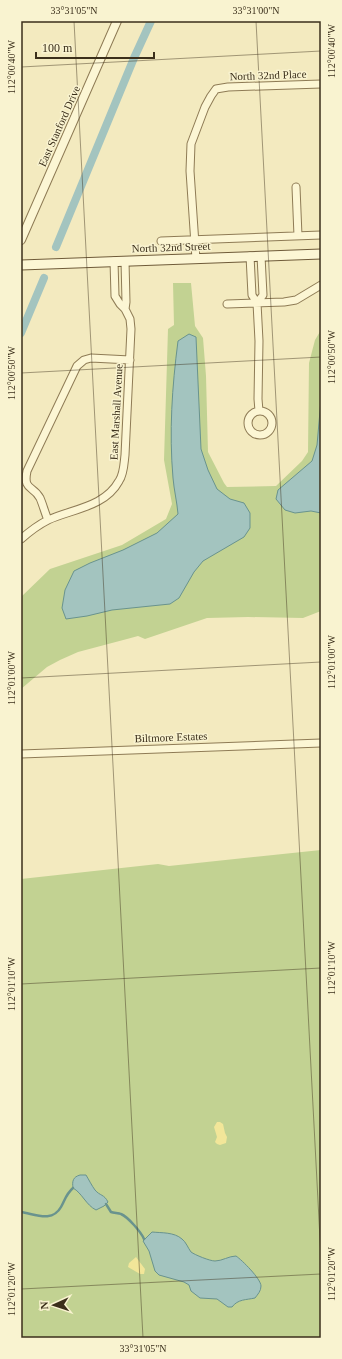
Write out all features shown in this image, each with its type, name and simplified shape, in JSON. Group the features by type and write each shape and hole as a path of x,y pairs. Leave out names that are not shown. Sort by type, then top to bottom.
{"main road":[{"name":"North 32nd Street","path":"21,265 321,254"}],"street":[{"name":"East Stanford Drive","path":"21,240 117,21"},
{"name":"North 32nd Place","path":"195,240 190,171 191,144 205,107 216,89 228,87 321,84"},
{"path":"296,187 298,236"},
{"name":"North 32nd Street","path":"161,241 321,235"},
{"path":"195,240 196,259"},
{"path":"250,256 252,296 257,303 259,341 259,411"},
{"path":"257,303 263,295 261,256"},
{"name":"East Marshall Avenue","path":"125,261 125,309"},
{"name":"East Marshall Avenue","path":"21,539 33,529 48,520 99,502 110,494 120,481 126,455 132,329 130,319 125,309 115,296 114,262"},
{"path":"252,285 262,285"},
{"path":"227,304 284,302 296,300 321,285"},
{"path":"48,520 39,496 28,487 26,475 77,366 84,360 91,358 130,360"},
{"name":"Biltmore Estates","path":"21,754 321,743"}],"green space":[{"path":"173,283 191,283 195,326 203,338 206,376 208,452 227,487 276,486 302,461 308,452 309,363 315,340 321,330 321,611 303,618 207,618 145,639 138,636 78,652 47,667 21,689 21,597 50,569 122,545 166,519 172,504 164,460 168,329 174,325"},
{"path":"321,850 321,1338 21,1338 21,879 158,864 169,866"}],"sand":[{"path":"217,1122 223,1124 227,1137 226,1143 220,1145 215,1142 217,1137 214,1127"},
{"path":"136,1257 145,1269 144,1274 140,1274 128,1267 129,1263"}],"water":[{"path":"189,334 196,337 201,449 208,470 217,489 230,499 244,503 250,513 250,528 244,537 203,561 194,572 179,598 170,604 112,610 66,619 62,608 65,590 74,571 123,550 157,533 178,514 173,482 171,427 174,375 178,341"},
{"path":"321,400 321,513 311,511 295,513 285,510 276,499 278,490 312,461 317,445"},
{"path":"80,1175 86,1175 95,1190 106,1199 108,1202 104,1206 96,1210 89,1205 73,1188 74,1180"},
{"path":"152,1232 175,1235 185,1242 191,1252 210,1260 218,1261 236,1256 255,1274 261,1286 259,1292 255,1298 240,1301 232,1307 228,1307 217,1299 200,1298 191,1291 189,1285 184,1282 159,1275 155,1271 149,1251 143,1241"}],"waterway":[{"path":"56,247 134,58 151,21"},
{"path":"21,333 44,278"},
{"path":"21,1212 37,1216 53,1215 61,1207 67,1195 73,1188"},
{"path":"106,1204 111,1212 121,1214 127,1218 144,1239"}]}
